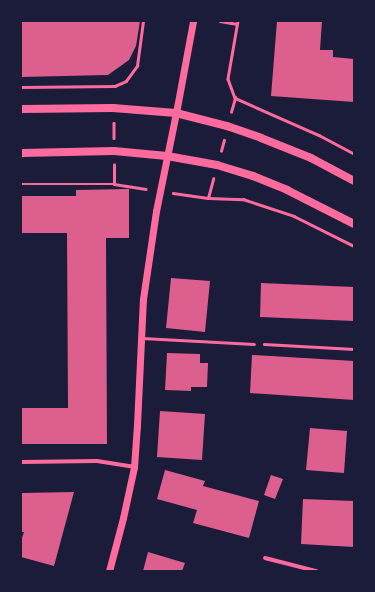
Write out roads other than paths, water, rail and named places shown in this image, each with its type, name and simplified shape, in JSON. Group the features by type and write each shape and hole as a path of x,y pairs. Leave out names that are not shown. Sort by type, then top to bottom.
{"main road":[{"path":"21,109 113,108 176,113 228,126 311,158 354,181"},
{"path":"21,153 114,151 167,156 216,165 253,176 286,190 354,224"}],"street":[{"path":"109,571 134,468 143,299 156,211 193,21"},
{"path":"21,462 97,461 134,468"},
{"path":"265,558 316,571"}],"lane":[{"path":"140,338 254,344"}]}
